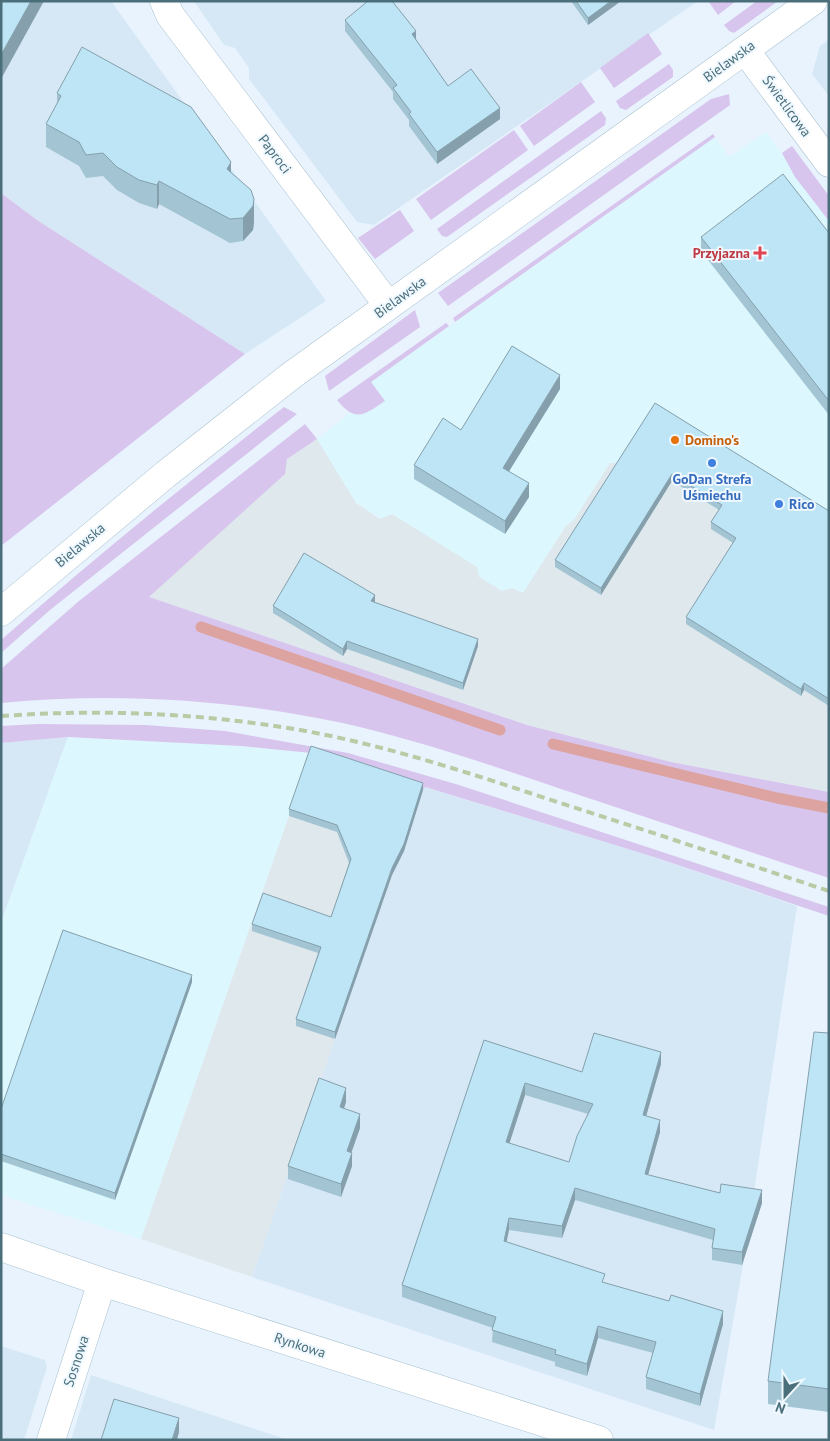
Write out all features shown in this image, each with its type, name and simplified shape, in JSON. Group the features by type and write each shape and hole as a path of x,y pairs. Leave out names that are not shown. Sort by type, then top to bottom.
{"street":[{"name":"Paproci","path":"164,1 170,15 388,305"},
{"name":"Bielawska","path":"1,612 173,468 292,375 813,1"},
{"name":"Świetlicowa","path":"745,50 829,163"},
{"name":"Rynkowa","path":"1,1247 102,1282 599,1440"},
{"name":"Sosnowa","path":"51,1440 102,1282"}],"shaded area":[{"path":"1,1 111,1 326,301 245,354 37,220 1,193"},
{"path":"194,1 698,1 374,225 357,222 249,79 249,68 235,48 224,45"},
{"path":"708,1 736,1 718,15"},
{"path":"757,1 778,1 734,33 729,31 724,25"},
{"path":"648,33 662,54 614,88 600,68"},
{"path":"829,40 829,96 812,74 820,46"},
{"path":"669,64 673,70 673,77 626,110 620,108 616,101"},
{"path":"581,82 595,102 534,146 520,126"},
{"path":"729,94 730,105 448,306 438,293 711,99"},
{"path":"601,111 606,118 605,125 447,237 442,236 437,229"},
{"path":"514,130 528,150 431,220 416,199"},
{"path":"766,132 782,153 795,177 829,221 829,602 619,463 610,463 574,521 566,526 523,593 512,588 502,591 356,503 317,439 350,413 354,394 715,137 729,157"},
{"path":"713,134 715,137 455,322 453,318"},
{"path":"792,146 829,196 829,221 795,177 782,153"},
{"path":"1,193 37,220 245,354 1,546"},
{"path":"400,210 414,231 375,259 358,238"},
{"path":"415,310 420,327 329,391 325,376"},
{"path":"446,323 449,326 371,382 385,401 366,413 355,414 337,400"},
{"path":"284,407 297,414 50,610 1,653 1,640 141,521"},
{"path":"305,424 317,439 287,459 285,474 149,597 527,725 671,762 829,792 829,878 452,753 338,722 255,708 170,700 85,698 1,703 1,669 79,601"},
{"path":"317,439 356,503 380,519 392,514 477,567 479,577 502,591 512,588 523,593 566,526 574,520 610,463 619,463 672,481 722,512 829,602 829,792 671,762 527,725 148,597 284,474 287,459"},
{"path":"38,724 146,725 225,731 348,753 459,785 829,907 829,916 654,857 425,787 423,790 311,753 241,746 68,737 1,743 1,726"},
{"path":"68,737 1,923 1,743"},
{"path":"68,737 241,746 311,753 141,1239 1,1195 1,923"},
{"path":"311,753 404,851 392,875 252,1277 141,1239"},
{"path":"424,787 654,857 797,906 743,1265 714,1430 252,1277 392,875 404,851"},
{"path":"1,1346 45,1360 47,1367 24,1440 1,1440"},
{"path":"91,1375 288,1440 71,1440"}],"building":[{"path":"1,1 31,1 1,55"},
{"path":"368,1 392,1 416,31 412,34 448,86 471,69 500,108 437,152 409,114 411,112 393,88 397,85 345,20"},
{"path":"576,1 611,1 588,18"},
{"path":"82,47 191,107 231,162 227,169 251,190 254,199 253,206 243,218 230,219 159,181 157,185 139,180 117,167 103,153 86,155 79,142 46,124 61,96 57,93"},
{"path":"783,174 829,233 829,401 701,237"},
{"path":"512,346 560,375 503,468 529,483 505,521 414,465 443,418 461,430"},
{"path":"655,403 829,511 829,699 804,683 801,689 686,617 736,538 711,522 722,505 672,474 601,588 555,560"},
{"path":"304,553 375,595 371,601 478,639 463,683 347,641 343,649 273,606"},
{"path":"311,746 423,783 404,844 392,868 335,1032 296,1019 321,947 252,924 263,893 331,917 351,859 337,825 289,809"},
{"path":"63,930 192,975 115,1193 1,1154 1,1109"},
{"path":"814,1032 829,1033 829,1389 768,1381"},
{"path":"594,1033 661,1052 643,1115 660,1120 645,1174 720,1193 721,1184 762,1190 742,1252 712,1248 715,1229 575,1188 562,1226 509,1218 504,1241 605,1274 602,1282 669,1301 671,1295 723,1311 700,1394 646,1377 656,1342 598,1326 587,1364 555,1354 556,1350 492,1330 496,1317 402,1285 484,1040 582,1072","holes":["525,1083 593,1104 577,1136 569,1162 506,1142"]},
{"path":"319,1078 346,1088 340,1107 360,1114 347,1151 352,1153 341,1184 288,1166"},
{"path":"114,1399 179,1418 172,1440 101,1440"}],"waterway":[{"path":"201,627 500,730"},
{"path":"553,744 777,798 829,808"}],"railway":[{"path":"1,716 76,713 188,716 263,724 332,736 456,769 829,891"}],"place":[{"name":"Przyjazna","path":"760,253"},
{"name":"Domino's","path":"675,440"},
{"name":"GoDan Strefa Uśmiechu","path":"712,463"},
{"name":"Rico","path":"779,504"}]}
